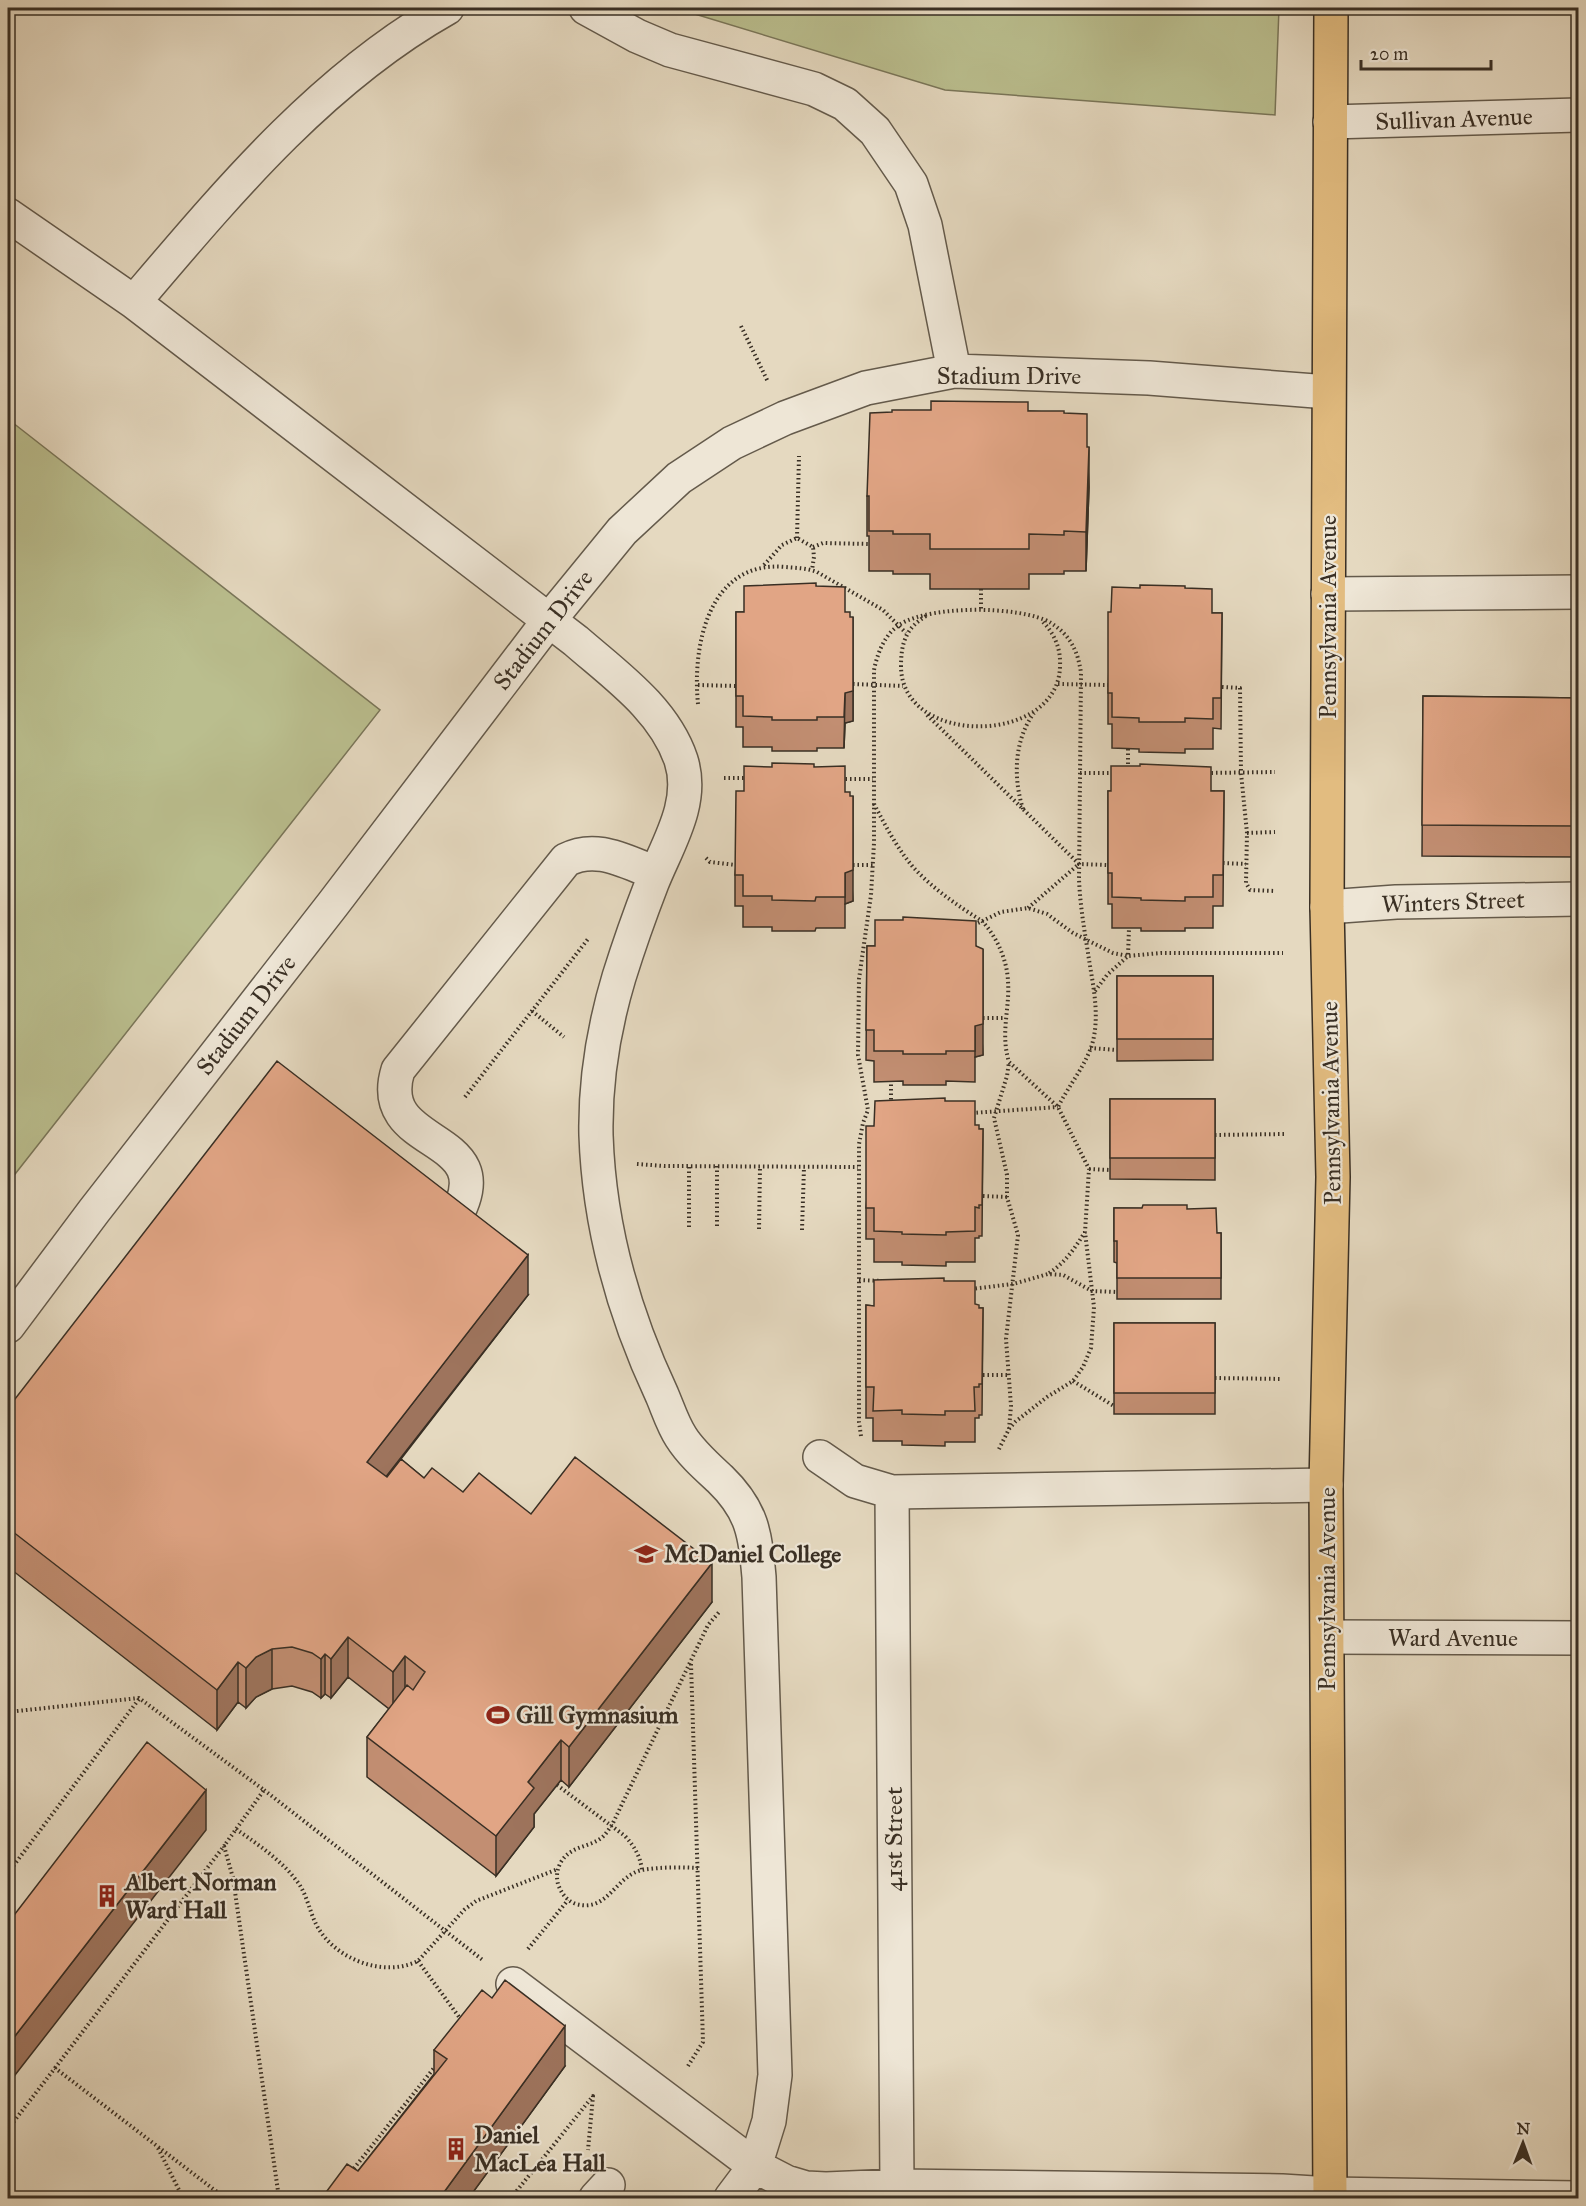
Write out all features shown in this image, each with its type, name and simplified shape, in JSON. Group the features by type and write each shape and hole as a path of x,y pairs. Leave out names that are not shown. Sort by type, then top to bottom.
{"main road":[{"name":"Pennsylvania Avenue","path":"1330,2196 1326,1485 1333,1177 1327,907 1331,8"}],"street":[{"path":"134,302 223,197 327,94 417,24 447,8"},
{"path":"586,8 637,36 670,50 814,89 845,104 875,131 911,184 925,225 954,371"},
{"name":"Sullivan Avenue","path":"1330,122 1578,115"},
{"path":"8,215 134,302 550,619 633,690 664,728 681,761 684,776 683,807 656,873 619,979 605,1040 598,1091 598,1164 612,1256 639,1345 682,1438 741,1501 751,1523 756,1550 759,1577 775,2075 769,2121 755,2166 731,2199"},
{"name":"Stadium Drive","path":"8,1326 550,619 622,531 679,478 732,443 785,418 866,388 954,371 1149,378 1328,392"},
{"path":"1328,594 1578,592"},
{"path":"452,1223 466,1198 468,1185 466,1170 457,1158 411,1125 399,1109 394,1098 394,1083 398,1070 566,860 577,854 589,852 603,854 656,873"},
{"name":"Winters Street","path":"1327,907 1578,899"},
{"path":"820,1457 855,1481 874,1489 892,1492 1326,1485"},
{"name":"41st Street","path":"892,1492 897,2186"},
{"name":"Ward Avenue","path":"1328,1637 1578,1638"},
{"path":"509,1981 755,2166 786,2182 806,2188 897,2186 1282,2191 1330,2196 1578,2199"}],"path":[{"path":"741,326 766,378"},
{"path":"796,447 800,464 796,538"},
{"path":"796,538 813,547 823,543 870,544"},
{"path":"701,713 698,706 698,685 702,633 707,615 722,592 733,582 766,564 782,545 796,538"},
{"path":"812,570 813,547"},
{"path":"761,567 812,570 883,610 906,633"},
{"path":"981,589 981,611"},
{"path":"862,1441 859,1422 858,1167 861,1130 868,1110 858,1054 858,1017 859,979 873,865 874,670 878,654 886,639 899,625 913,617 953,611 1005,611 1038,617 1050,623 1072,643 1078,657 1081,685 1079,864 1081,909 1095,991 1095,1024 1090,1048 1058,1107"},
{"path":"929,614 906,633 901,658 903,686 912,701 1079,864 1108,865"},
{"path":"1024,812 1018,793 1018,755 1023,732 1034,712 1046,701 1058,684 1061,658 1054,635 1038,617"},
{"path":"853,684 903,686"},
{"path":"1058,684 1108,685"},
{"path":"698,685 736,686"},
{"path":"1222,687 1240,688 1241,773 1247,832 1246,883 1250,890 1275,891"},
{"path":"921,710 946,722 983,725 1006,723 1034,712"},
{"path":"1128,749 1128,773"},
{"path":"721,771 722,786"},
{"path":"1196,773 1275,772"},
{"path":"1080,773 1116,773"},
{"path":"722,778 757,778"},
{"path":"838,779 873,779"},
{"path":"874,804 912,866 990,929 1005,961 1008,981 1004,1018 1006,1052 1009,1062 996,1112 995,1126 1007,1175 1008,1197 1018,1235 1006,1339 1011,1406 1009,1429 1000,1449 992,1457"},
{"path":"1247,832 1275,832"},
{"path":"703,854 710,862 736,865"},
{"path":"1223,863 1246,864"},
{"path":"1028,908 1079,864"},
{"path":"853,865 873,865"},
{"path":"971,926 1001,912 1028,908 1047,915 1085,939 1120,956 1161,953 1283,953"},
{"path":"1095,991 1107,975 1128,956 1129,928"},
{"path":"866,929 875,929"},
{"path":"465,1097 589,938"},
{"path":"532,1011 570,1041"},
{"path":"858,1017 867,1017"},
{"path":"983,1018 1004,1018"},
{"path":"1090,1048 1117,1050"},
{"path":"1009,1062 1058,1107 1089,1169 1085,1232 1094,1307 1090,1348 1083,1367 1073,1381 1039,1403 1009,1429"},
{"path":"891,1081 891,1107 901,1105"},
{"path":"961,1113 1058,1107"},
{"path":"868,1110 875,1110"},
{"path":"1215,1135 1284,1134"},
{"path":"628,1164 717,1167 858,1167"},
{"path":"689,1166 689,1227"},
{"path":"717,1167 717,1228"},
{"path":"759,1229 760,1167"},
{"path":"802,1230 804,1167"},
{"path":"1089,1169 1110,1170"},
{"path":"858,1197 866,1197"},
{"path":"983,1197 1008,1197"},
{"path":"1048,1274 1059,1266 1074,1249 1085,1232"},
{"path":"969,1290 1013,1284 1048,1274 1063,1275 1092,1291 1117,1292"},
{"path":"859,1280 892,1282"},
{"path":"982,1375 1008,1375"},
{"path":"859,1376 866,1376"},
{"path":"1215,1378 1282,1379"},
{"path":"1073,1381 1114,1406"},
{"path":"698,1868 642,1870 629,1876 606,1897 592,1906 568,1900 558,1885 558,1869 566,1855 582,1845 600,1839 612,1825 714,1616 729,1607"},
{"path":"684,2072 703,2042 691,1662"},
{"path":"8,1873 139,1698"},
{"path":"8,1712 139,1698 264,1790 509,1981 568,1900"},
{"path":"557,1785 612,1825 634,1846 639,1855 642,1870"},
{"path":"8,2129 224,1846 264,1790"},
{"path":"236,1829 268,1852 296,1880 303,1891 310,1914 318,1929 337,1949 367,1964 399,1966 418,1961 476,1901 558,1869"},
{"path":"224,1846 233,1878 279,2199"},
{"path":"418,1961 466,2027"},
{"path":"344,2180 445,2054"},
{"path":"55,2068 225,2199"},
{"path":"511,2199 593,2096 588,2158"},
{"path":"158,2147 183,2199"}],"green space":[{"path":"675,8 1279,8 1275,115 945,90"},
{"path":"8,419 380,710 8,1183"}],"building":[{"path":"931,401 1028,402 1028,411 1064,411 1064,413 1087,414 1087,447 1089,447 1086,532 1064,531 1064,535 1029,534 1029,549 930,549 930,534 893,534 893,531 869,531 869,496 867,496 870,413 892,412 892,410 931,410"},
{"path":"816,583 816,586 845,587 845,612 850,612 850,617 853,617 853,691 845,693 844,717 817,717 817,720 772,720 772,717 743,716 743,696 736,696 736,612 744,612 744,586"},
{"path":"1140,585 1212,589 1212,613 1222,613 1221,698 1213,698 1213,719 1185,718 1185,722 1139,722 1139,718 1112,717 1112,693 1108,693 1108,612 1111,612 1112,587 1140,588"},
{"path":"1423,696 1578,698 1578,826 1422,825"},
{"path":"772,763 814,764 814,767 845,766 845,792 850,792 850,796 853,796 853,870 845,873 845,897 816,897 815,901 772,900 772,896 743,896 743,875 735,875 736,791 744,791 744,766 772,767"},
{"path":"1140,764 1211,767 1211,791 1224,791 1223,875 1213,875 1213,897 1185,897 1185,901 1112,897 1112,873 1108,873 1108,791 1111,791 1111,766 1140,766"},
{"path":"903,917 976,921 976,946 983,949 983,1024 975,1026 975,1051 903,1054 903,1051 874,1051 874,1030 866,1030 867,946 875,946 875,920 903,920"},
{"path":"1117,976 1213,976 1213,1039 1117,1039"},
{"path":"277,1061 528,1255 367,1462 387,1477 401,1459 424,1478 432,1468 463,1492 479,1473 531,1514 575,1457 712,1563 569,1747 561,1740 557,1745 528,1782 534,1788 496,1836 367,1737 407,1685 413,1690 425,1672 405,1656 393,1672 348,1637 331,1659 325,1654 321,1659 312,1653 292,1647 272,1649 256,1657 246,1668 238,1662 217,1690 8,1528 8,1408"},
{"path":"945,1098 945,1101 975,1101 975,1125 983,1129 982,1205 979,1205 979,1208 975,1207 975,1231 946,1232 946,1235 874,1231 874,1208 866,1208 866,1126 874,1126 875,1101"},
{"path":"1110,1099 1215,1099 1215,1158 1110,1158"},
{"path":"1143,1205 1187,1205 1187,1209 1216,1208 1217,1233 1221,1233 1221,1278 1117,1278 1114,1208 1142,1208"},
{"path":"944,1278 944,1281 975,1281 975,1304 983,1308 982,1384 974,1387 975,1411 945,1411 945,1415 902,1414 902,1410 873,1411 874,1387 866,1387 866,1305 874,1306 874,1280"},
{"path":"1114,1323 1215,1323 1215,1393 1114,1393"},
{"name":"Albert Norman Ward Hall","path":"147,1742 206,1790 8,2045 8,1923"},
{"path":"505,1980 565,2026 439,2199 321,2199 347,2164 358,2171 447,2059 434,2050 482,1990 492,1998"}],"place":[{"name":"McDaniel College","path":"646,1554"},
{"name":"Gill Gymnasium","path":"498,1715"},
{"name":"Albert Norman Ward Hall","path":"107,1896"},
{"name":"Daniel MacLea Hall","path":"456,2149"}]}
